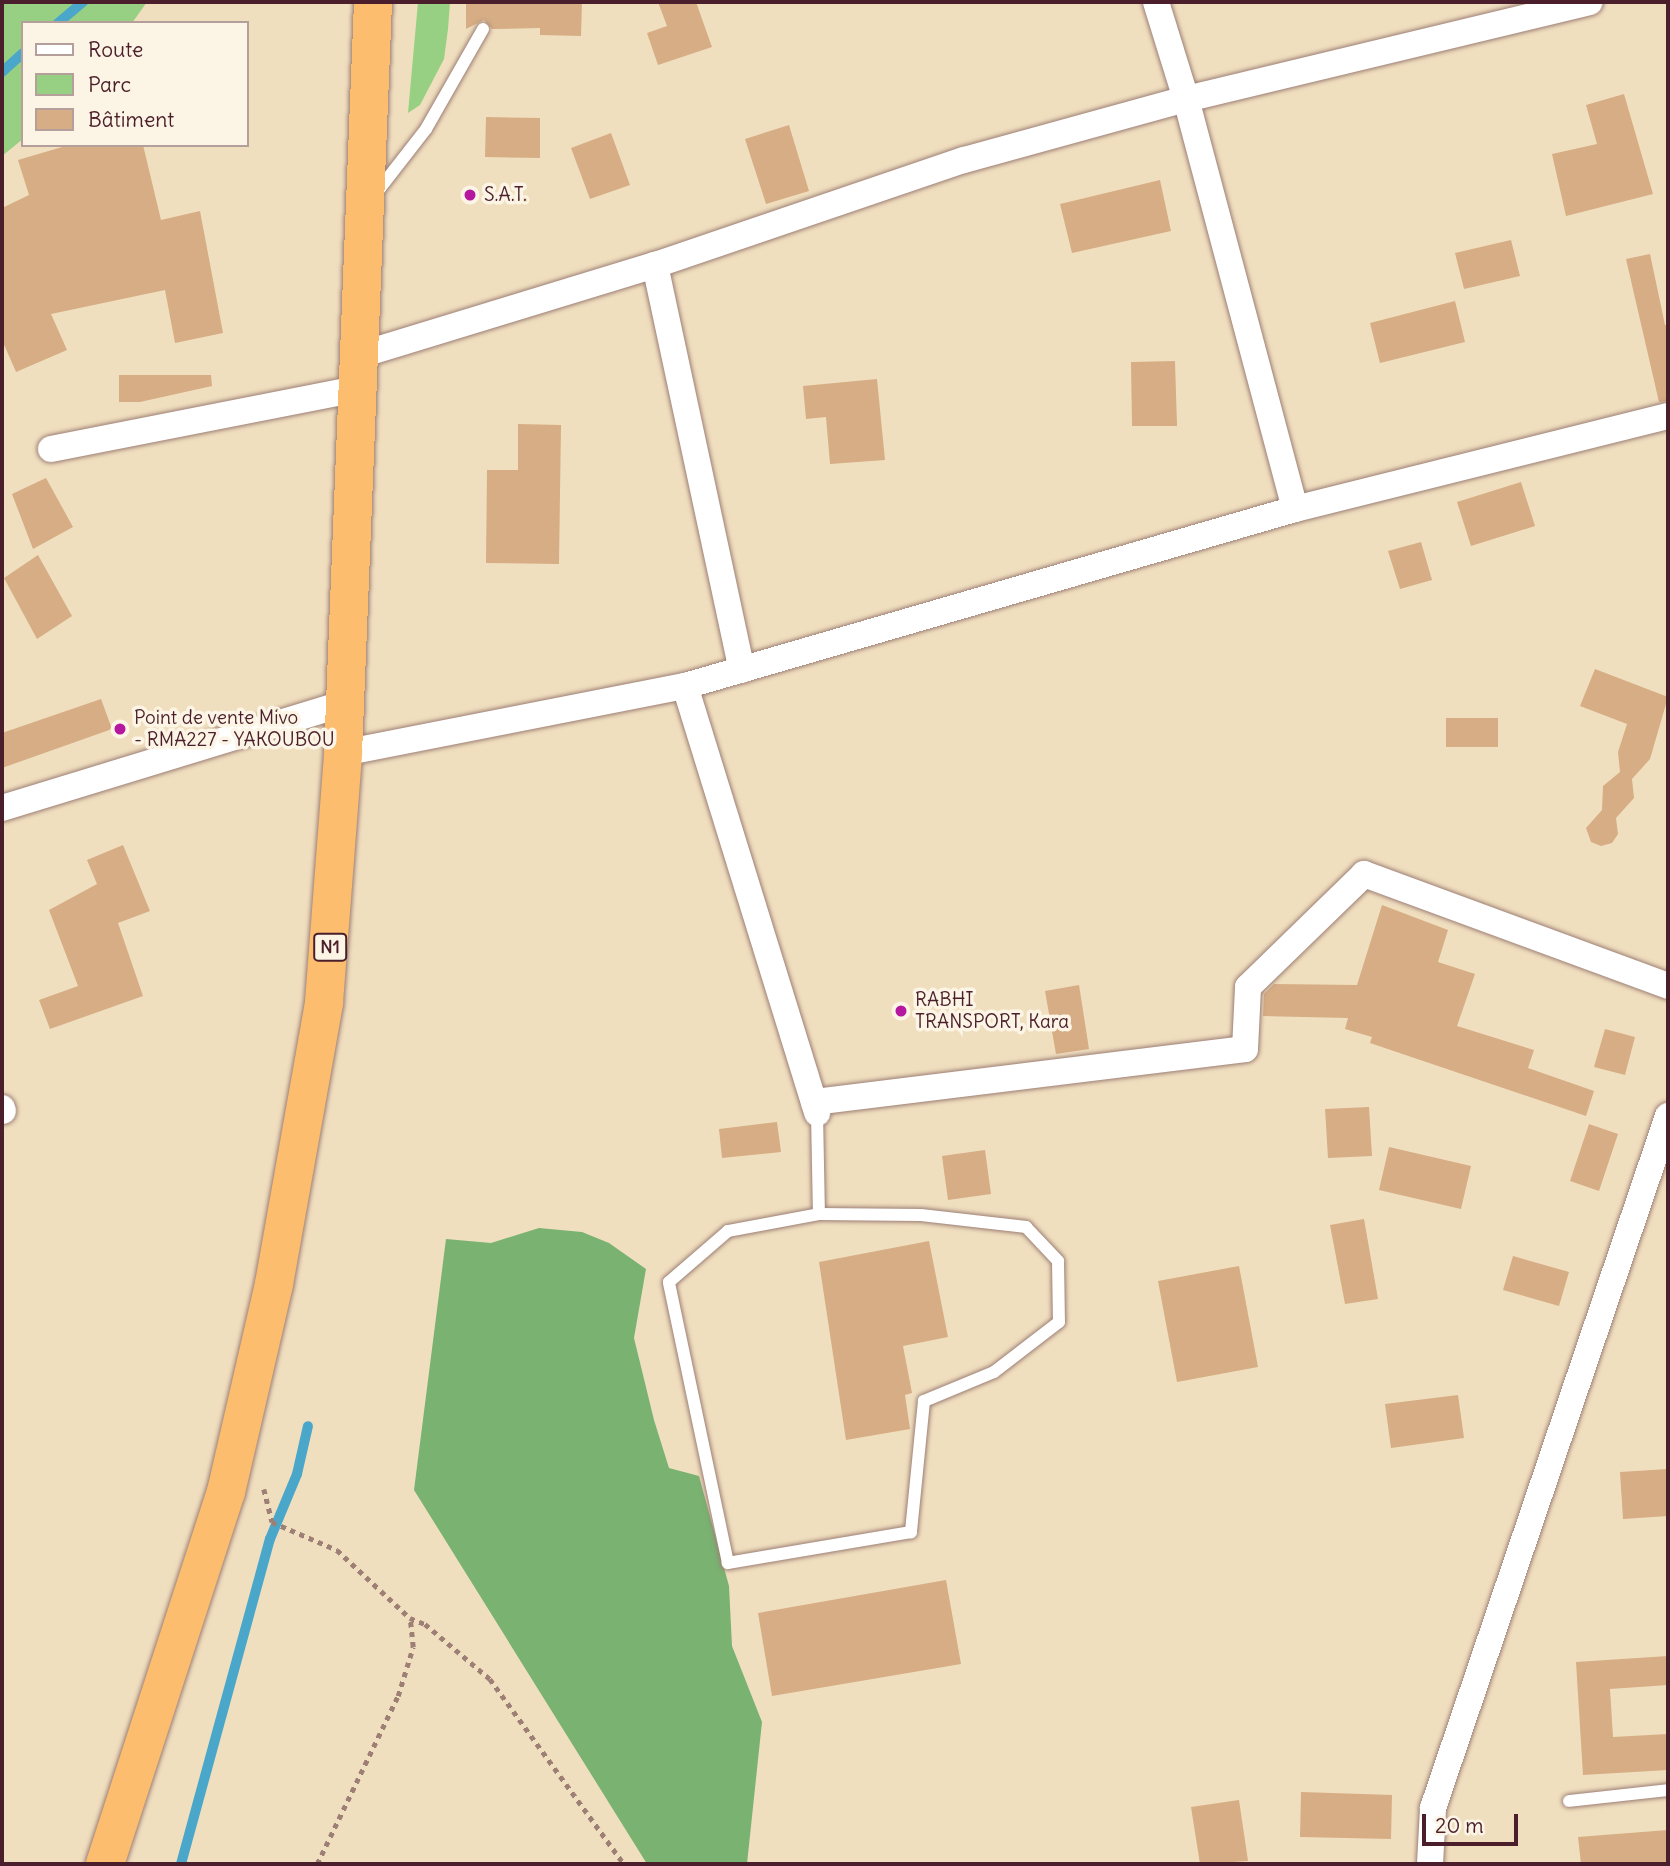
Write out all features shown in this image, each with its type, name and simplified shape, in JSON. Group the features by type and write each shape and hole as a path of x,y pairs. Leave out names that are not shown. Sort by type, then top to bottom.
{"highway":[{"name":"N1","path":"104,1864 196,1594 253,1384 324,1002 343,753 356,373 373,2"}],"street":[{"path":"1156,2 1186,99 1295,509"},
{"path":"51,449 356,373 655,265 964,160 1186,99 1590,2"},
{"path":"655,265 742,670"},
{"path":"343,753 685,685 1295,509 1668,416"},
{"path":"685,685 815,1108 1245,1049 1248,987 1364,874 1668,986"},
{"path":"2,808 345,704"},
{"path":"1430,1864 1433,1808 1660,1167 1668,1116"}],"lane":[{"path":"364,209 426,128 484,29"},
{"path":"815,1108 819,1214"},
{"path":"819,1214 921,1215 1026,1227 1058,1261 1059,1322 994,1372 924,1401 911,1532 728,1563 669,1282 728,1231 819,1214"},
{"path":"1569,1801 1668,1790"}],"path":[{"path":"272,1522 337,1550 410,1618 425,1624 490,1679 624,1864"},
{"path":"317,1864 398,1696 413,1647 410,1618"}],"green space":[{"path":"2,2 147,2 133,21 21,21 21,141 2,156"},
{"path":"418,2 450,2 448,29 444,59 420,105 408,113"},
{"path":"539,1228 582,1232 609,1243 646,1269 634,1338 654,1420 669,1468 699,1476 729,1586 732,1646 762,1722 747,1864 647,1864 414,1490 446,1239 491,1243"}],"building":[{"path":"466,2 582,2 581,36 540,35 540,28 492,29 484,20 466,29"},
{"path":"658,2 696,2 712,47 658,65 647,33 667,26"},
{"path":"1624,94 1653,194 1566,216 1552,154 1597,144 1586,105"},
{"path":"486,117 540,118 540,158 485,157"},
{"path":"789,125 809,191 766,204 745,139"},
{"path":"611,133 630,185 590,199 571,148"},
{"path":"62,147 143,147 161,220 200,211 223,333 175,343 165,290 51,314 67,350 16,372 2,340 2,208 29,195 18,160"},
{"path":"1160,180 1171,231 1072,253 1060,204"},
{"path":"1511,240 1520,276 1464,289 1455,253"},
{"path":"1650,254 1665,325 1668,325 1668,401 1659,402 1626,259"},
{"path":"1455,301 1465,342 1380,363 1370,323"},
{"path":"1175,361 1177,426 1132,426 1131,362"},
{"path":"119,375 211,375 212,386 140,402 119,402"},
{"path":"877,379 885,460 830,464 826,417 806,419 803,386"},
{"path":"518,424 561,425 559,564 486,563 487,470 518,470"},
{"path":"46,478 73,527 33,549 12,494"},
{"path":"1521,482 1535,526 1471,546 1457,502"},
{"path":"1421,542 1432,580 1400,589 1388,551"},
{"path":"38,555 72,616 37,639 4,578"},
{"path":"1595,669 1668,697 1650,759 1632,779 1634,798 1616,818 1618,834 1612,843 1601,846 1591,842 1586,828 1602,810 1603,786 1620,772 1618,752 1627,724 1580,706"},
{"path":"101,699 112,729 2,768 2,733"},
{"path":"1446,718 1498,718 1498,747 1446,747"},
{"path":"123,845 150,911 118,923 143,996 50,1029 39,1000 78,986 49,910 97,884 87,860"},
{"path":"1382,905 1448,930 1438,962 1475,974 1457,1026 1534,1050 1528,1068 1594,1091 1586,1116 1370,1043 1372,1037 1345,1029 1348,1018 1263,1016 1264,994 1274,984 1357,985"},
{"path":"1079,985 1089,1049 1056,1054 1045,991"},
{"path":"1605,1029 1635,1037 1625,1075 1594,1067"},
{"path":"1369,1107 1372,1156 1328,1158 1325,1109"},
{"path":"777,1122 781,1152 722,1158 719,1129"},
{"path":"1589,1124 1618,1134 1599,1191 1570,1181"},
{"path":"1389,1147 1471,1166 1461,1209 1379,1190"},
{"path":"985,1150 991,1194 948,1200 942,1156"},
{"path":"1364,1219 1378,1299 1345,1304 1330,1225"},
{"path":"929,1241 948,1337 903,1346 912,1393 905,1395 910,1429 846,1440 819,1262"},
{"path":"1513,1256 1569,1272 1559,1306 1503,1290"},
{"path":"1239,1266 1258,1367 1177,1382 1158,1281"},
{"path":"1458,1395 1464,1438 1391,1448 1385,1404"},
{"path":"1668,1469 1668,1516 1623,1519 1620,1472"},
{"path":"946,1580 961,1664 772,1696 758,1613"},
{"path":"1668,1656 1668,1685 1610,1689 1613,1737 1668,1734 1668,1770 1583,1775 1576,1662"},
{"path":"1301,1792 1392,1795 1391,1839 1300,1837"},
{"path":"1239,1800 1248,1861 1200,1864 1191,1807"},
{"path":"1668,1830 1668,1864 1581,1864 1578,1837"}],"waterway":[{"path":"60,21 83,2"},
{"path":"2,72 21,55"},
{"path":"181,1864 270,1539 297,1474 308,1426"}],"place":[{"name":"S.A.T.","path":"470,195"},
{"name":"Point de vente Mivo - RMA227 - YAKOUBOU","path":"120,729"},
{"name":"RABHI TRANSPORT, Kara","path":"901,1011"}]}
